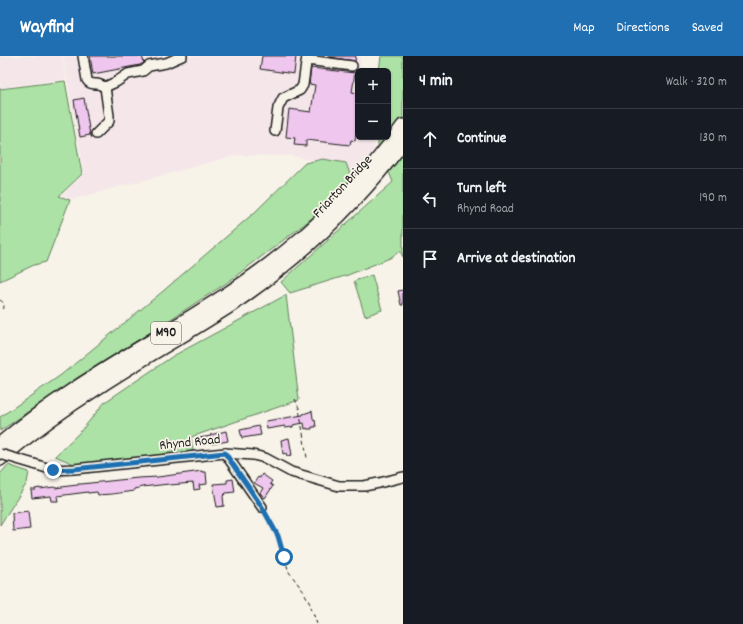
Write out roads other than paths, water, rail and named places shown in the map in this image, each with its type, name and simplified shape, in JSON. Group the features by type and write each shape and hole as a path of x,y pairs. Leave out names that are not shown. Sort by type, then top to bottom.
{"highway":[{"name":"Friarton Bridge","path":"317,231 365,176 403,126"},
{"name":"Friarton Bridge","path":"317,231 356,200 403,142"},
{"name":"M90","path":"0,459 38,428 74,403 230,305 266,280 317,231"},
{"name":"M90","path":"0,444 39,413 232,291 304,237 317,231"},
{"name":"M90","path":"0,469 74,403"}],"street":[{"path":"83,56 87,80 89,83 105,87 128,74 143,71 149,66 166,63 182,56"},
{"path":"275,131 278,108 283,98 300,90 303,85 307,58 352,66"},
{"path":"96,134 109,121 105,87"},
{"path":"225,453 262,507"},
{"name":"Rhynd Road","path":"0,454 53,470 225,453 253,455 265,458 291,472 339,486 364,486 379,484 403,477"}]}
